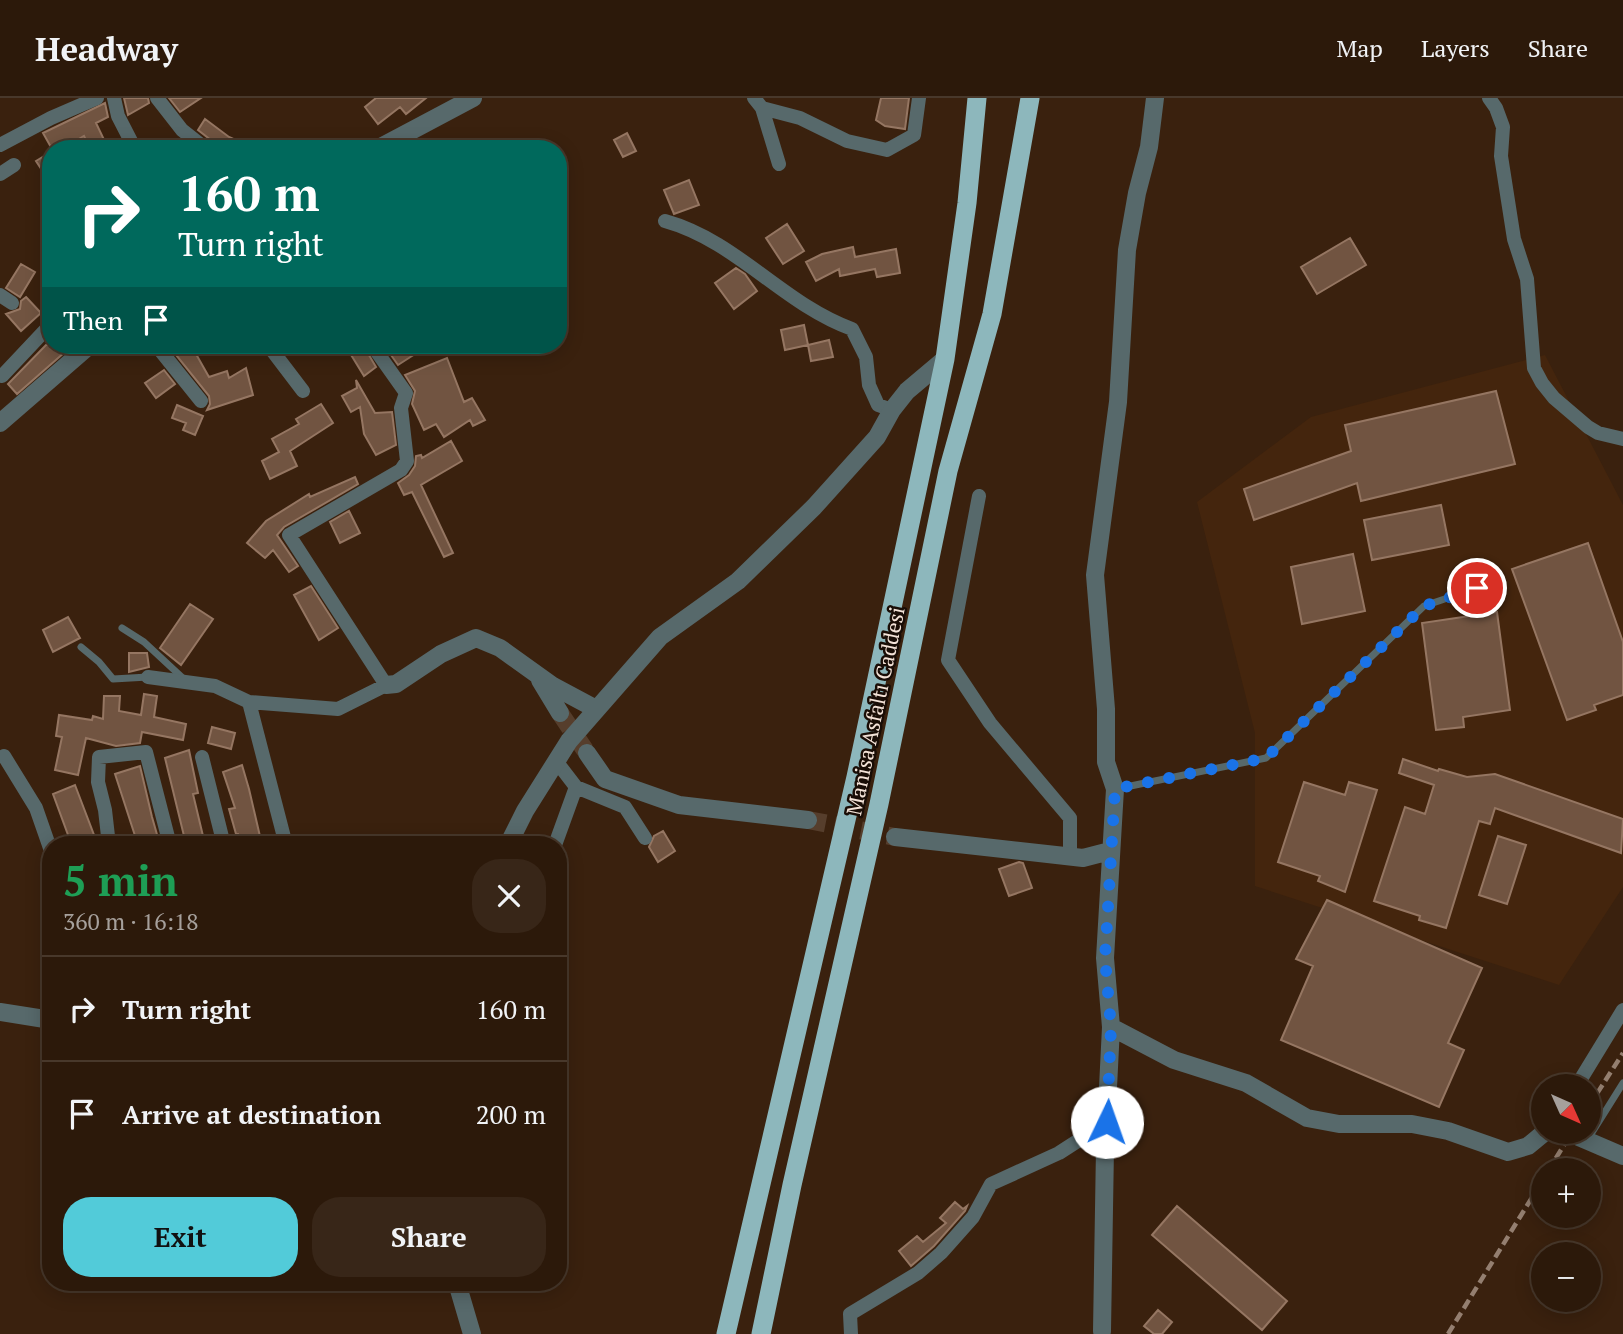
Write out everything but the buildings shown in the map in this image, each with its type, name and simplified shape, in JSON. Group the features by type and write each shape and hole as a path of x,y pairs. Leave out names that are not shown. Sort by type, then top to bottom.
{"highway":[{"name":"Manisa Asfaltı Caddesi","path":"726,1334 856,777 945,359 967,203 977,98"},
{"name":"Manisa Asfaltı Caddesi","path":"761,1334 792,1185 879,804 948,471 992,314 1030,98"}],"street":[{"path":"0,145 97,98"},
{"path":"114,98 118,116 130,140"},
{"path":"157,98 182,130 195,140"},
{"path":"758,103 800,118 847,141 887,150 914,135 919,98"},
{"path":"1102,1331 1111,1027 1105,958 1115,789 1105,762 1106,709 1095,575 1118,402 1128,250 1137,193 1149,147 1155,98"},
{"path":"1489,98 1496,107 1503,127 1500,156 1514,239 1527,279 1534,368 1554,398 1588,427 1598,433 1623,439"},
{"path":"394,140 469,99"},
{"path":"758,103 779,164"},
{"path":"0,174 14,165"},
{"path":"665,221 693,229 736,256 823,319 852,330 866,357 869,385 878,405 892,410"},
{"path":"2,376 42,334"},
{"path":"0,423 78,354"},
{"path":"163,354 201,401"},
{"path":"275,354 303,391"},
{"path":"378,354 405,393 401,408 407,461 401,470 289,535 386,685"},
{"path":"512,836 524,811 569,741 660,637 738,581 814,507 877,437 892,410 908,391 945,359"},
{"path":"979,496 947,660 990,723 1070,818 1070,857"},
{"path":"148,677 215,686 249,702 338,709 386,685 396,684 441,654 476,638 500,648 536,674 596,709"},
{"path":"536,674 560,713"},
{"path":"249,702 284,836"},
{"path":"108,836 98,782 99,757 146,752 168,836"},
{"path":"587,753 605,779 679,805 808,820"},
{"path":"4,755 36,808 46,836"},
{"path":"202,757 222,836"},
{"path":"556,761 576,787 625,807 645,838"},
{"path":"558,836 576,787"},
{"path":"895,837 1083,858 1110,850"},
{"path":"1584,1074 1623,1010"},
{"path":"0,1012 42,1019"},
{"path":"1111,1027 1174,1060 1246,1083 1307,1118 1339,1124 1412,1124 1448,1130 1508,1152 1531,1144"},
{"path":"851,1334 850,1314 918,1273 942,1253 973,1217 991,1184 1059,1153 1107,1122"},
{"path":"1594,1144 1623,1156"},
{"path":"459,1291 472,1334"}],"lane":[{"path":"1115,789 1266,758 1424,606 1477,588"},
{"path":"122,628 144,642 186,682"},
{"path":"81,647 99,662 113,679 148,677"},
{"path":"1601,1118 1623,1083"}],"shaded area":[{"path":"1545,355 1623,505 1623,887 1559,985 1255,886 1255,733 1197,502 1311,417"}],"tunnel":[{"path":"560,713 587,753"},
{"path":"808,820 895,837"}],"railway":[{"path":"1601,1087 1623,1053"},
{"path":"1556,1158 1565,1144"},
{"path":"1448,1334 1531,1199"}],"route":[{"path":"1107,1122 1111,1027 1105,958 1115,789 1266,758 1424,606 1477,588"}]}
